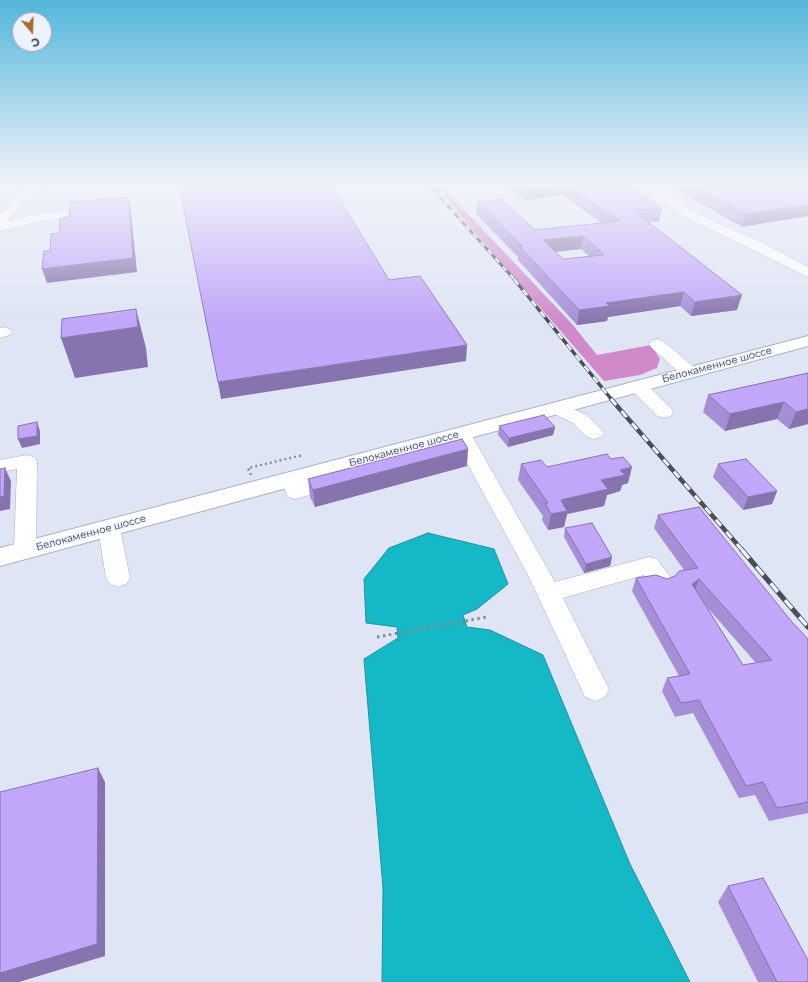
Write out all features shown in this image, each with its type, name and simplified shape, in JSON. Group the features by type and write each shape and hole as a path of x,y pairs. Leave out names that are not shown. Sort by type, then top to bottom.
{"main road":[{"name":"Белокаменное шоссе","path":"0,557 291,480 465,440 557,408 808,341"}],"lane":[{"path":"723,231 756,244 808,273"},
{"path":"658,344 689,372"},
{"path":"638,386 664,412"},
{"path":"557,408 580,419 594,433"},
{"path":"465,440 548,593 595,689"},
{"path":"0,466 27,461 25,550"},
{"path":"109,528 118,578"},
{"path":"548,593 649,565 662,582"}],"path":[{"path":"377,637 487,617"}],"shaded area":[{"path":"474,231 484,231 572,324 597,355 651,345 660,359 657,368 640,375 604,381"}],"water":[{"path":"428,533 494,549 508,584 477,609 463,615 467,627 490,630 543,655 630,864 690,982 382,982 383,888 364,659 398,638 397,627 366,623 364,579 389,548"}],"building":[{"path":"59,231 131,231 133,258 42,269 44,251 50,251 51,234 59,233"},
{"path":"188,231 359,231 389,280 420,276 467,345 218,382"},
{"path":"506,231 660,231 742,295 695,302 684,292 606,303 610,306 579,310 519,246 522,246","holes":["583,236 604,255 563,259 543,240"]},
{"path":"136,309 138,327 61,338 62,319"},
{"path":"808,373 808,409 796,412 784,402 730,414 708,395"},
{"path":"544,415 555,427 509,438 499,426"},
{"path":"37,422 37,436 18,439 18,426"},
{"path":"462,439 468,449 313,490 308,479"},
{"path":"607,454 611,459 623,457 632,467 620,470 625,475 601,480 608,489 561,500 567,511 551,514 545,503 548,503 521,464 541,460 547,467"},
{"path":"746,459 777,491 748,497 718,464"},
{"path":"5,468 4,496 0,497 0,469"},
{"path":"699,507 792,622 808,639 808,802 777,808 763,782 746,786 699,700 681,703 667,678 690,674 636,578 656,575 667,579 675,576 679,571 698,568 658,515","holes":["699,579 772,660 743,665 692,584"]},
{"path":"592,523 612,557 586,564 565,528"},
{"path":"98,768 97,944 0,973 0,792"},
{"path":"763,878 808,960 808,982 777,982 728,886"}],"railway":[{"path":"470,231 515,280"},
{"path":"514,279 612,400"},
{"path":"611,399 743,551"},
{"path":"742,550 808,627"}]}
